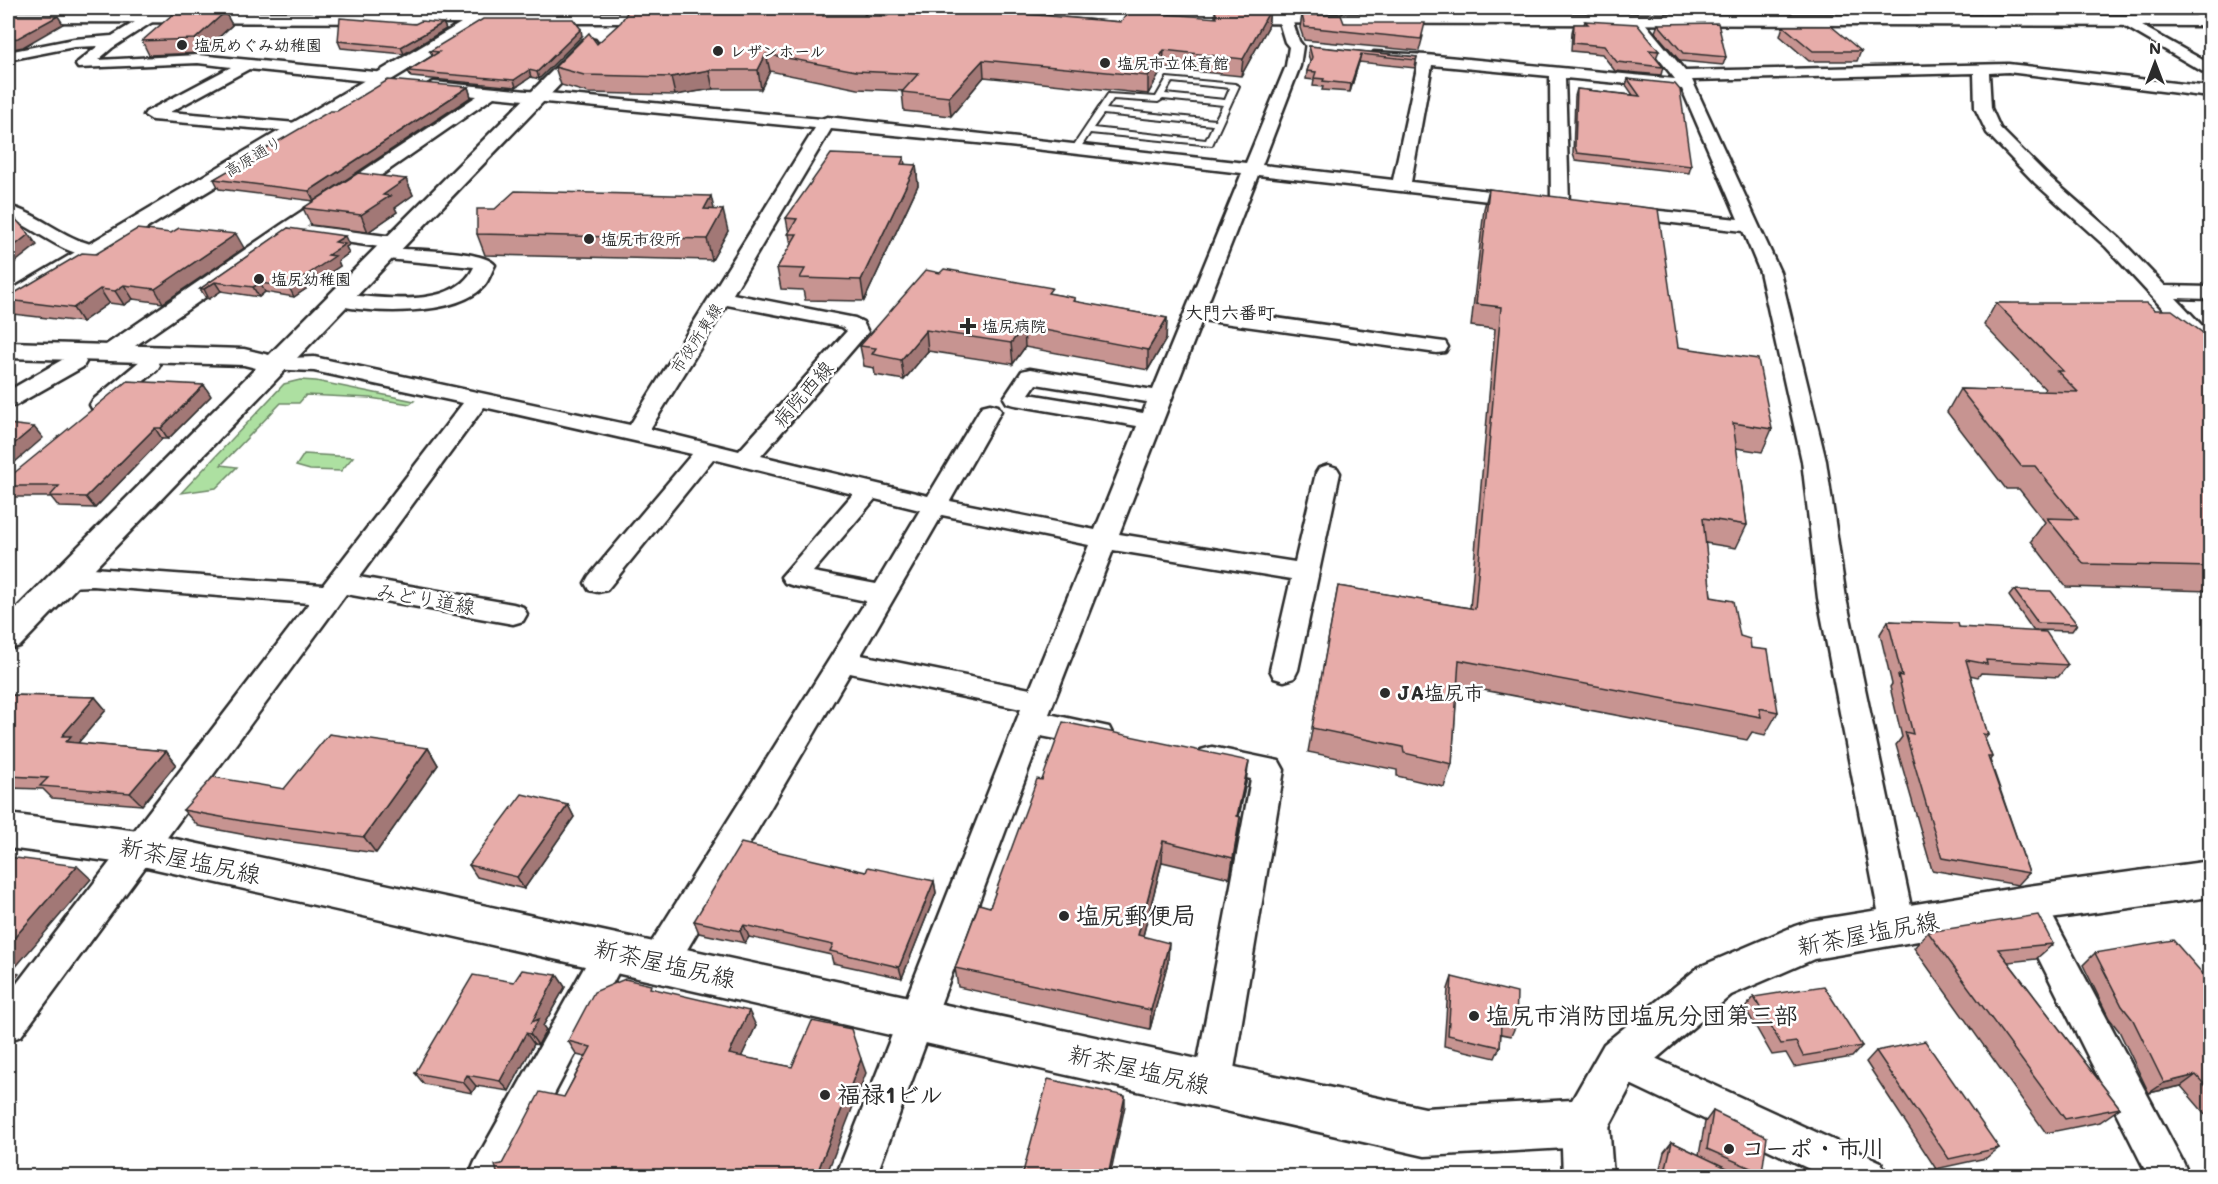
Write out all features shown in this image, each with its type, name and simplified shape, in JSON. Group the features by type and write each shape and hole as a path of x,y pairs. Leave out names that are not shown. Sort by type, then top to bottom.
{"street":[{"path":"166,8 115,40 83,65 198,59 538,97 826,122 1076,148 1584,207"},
{"path":"1906,8 1924,21"},
{"path":"2187,8 2211,20"},
{"path":"8,17 490,12 618,13 683,18"},
{"name":"高原通り","path":"8,302 302,127 395,82 490,12"},
{"path":"8,637 618,13"},
{"path":"1024,19 1129,13 1188,19"},
{"path":"1210,19 1377,13 1629,14 1924,21 2211,20"},
{"path":"1629,14 1685,80 1770,272 1814,461 1832,598 1898,926"},
{"path":"869,15 895,19"},
{"path":"856,1176 1035,712 1302,47 1292,42 1285,18"},
{"path":"2126,21 2211,70"},
{"path":"8,56 74,43 115,40"},
{"path":"1367,53 1557,72 1685,80 2008,68 2211,92"},
{"path":"1401,186 1426,59"},
{"path":"246,64 152,115 302,127"},
{"path":"1981,69 1983,108 1985,118 1993,130 2041,179 2113,243 2211,346"},
{"path":"1557,72 1560,204"},
{"path":"111,352 288,229 486,97"},
{"path":"721,298 826,122"},
{"path":"1607,210 1749,226"},
{"path":"8,211 24,217 65,242 92,251"},
{"path":"288,229 388,249 476,260 484,265 477,282 460,295 438,300 394,304 338,300"},
{"path":"2159,292 2211,293"},
{"name":"市役所東線","path":"636,433 721,298 848,322 856,326"},
{"path":"1196,313 1437,347"},
{"name":"病院西線","path":"744,460 858,332 856,326"},
{"path":"8,350 244,357 275,364"},
{"path":"8,359 243,367 314,364 636,433 935,506 1104,540 1304,572"},
{"path":"8,400 75,362"},
{"path":"88,415 149,365"},
{"path":"1152,422 1015,398 1030,376 1162,398"},
{"path":"8,1024 138,848 478,399"},
{"path":"659,963 883,595 990,411"},
{"path":"598,583 707,451"},
{"path":"1284,670 1304,572 1328,473"},
{"path":"870,490 794,577 883,595"},
{"name":"みどり道線","path":"65,578 93,577 334,589 513,614"},
{"path":"841,661 1035,712 1121,740"},
{"path":"1178,752 1268,770 1212,1087"},
{"name":"新茶屋塩尻線","path":"8,831 138,848 1212,1087 1425,1132 1585,1123 1620,1060 1715,981 1810,940 2028,904 2211,879"},
{"path":"2028,904 2169,1176"},
{"path":"489,1176 611,952"},
{"path":"1620,1060 1867,1176"},
{"path":"1585,1123 1588,1176"}],"lane":[{"path":"1076,148 1088,130 1111,96 1158,100 1170,80 1235,86 1209,143 1088,130"},
{"path":"1161,96 1228,103"},
{"path":"1101,111 1218,123"}],"green space":[{"path":"300,380 316,381 414,401 410,404 370,398 306,395 299,403 281,403 221,465 237,467 216,488 181,493 284,384"},
{"path":"304,454 353,457 341,471 310,470 296,466"}],"building":[{"path":"630,8 825,11 823,16 887,16 891,12 924,13 925,9 1003,9 1001,12 1121,22 1129,11 1217,18 1215,10 1270,10 1243,59 1164,50 1148,76 983,60 949,97 902,92 918,74 856,71 766,54 758,70 709,70 671,77 584,75 555,67 589,33 597,44 621,22"},
{"path":"225,12 195,39 142,41 173,14"},
{"path":"1302,15 1341,15 1344,23 1425,23 1421,39 1305,27"},
{"path":"8,16 58,16 18,38 8,40"},
{"path":"340,18 415,24 421,21 443,23 401,47 338,41"},
{"path":"483,19 573,19 581,29 537,72 529,70 514,80 408,71 439,52 430,51"},
{"path":"1585,21 1637,24 1659,51 1649,50 1663,67 1617,62 1604,46 1573,43 1574,24 1588,24"},
{"path":"1718,23 1726,57 1683,53 1658,24"},
{"path":"1783,26 1831,26 1861,51 1813,51"},
{"path":"1309,46 1417,57 1416,60 1361,54 1351,84 1314,78 1316,72 1307,71 1312,57"},
{"path":"1628,79 1675,84 1680,90 1691,166 1577,153 1575,147 1577,89 1640,96"},
{"path":"388,80 468,87 309,191 214,179 330,111 337,111"},
{"path":"831,154 904,157 901,164 916,165 861,280 800,278 805,269 777,268 797,234 788,234 797,219 786,218"},
{"path":"358,173 406,179 383,195 390,196 361,215 303,208"},
{"path":"1489,189 1658,209 1678,347 1758,359 1772,429 1733,423 1747,525 1703,518 1711,597 1733,601 1740,636 1750,639 1751,648 1768,650 1778,712 1759,708 1761,717 1459,660 1452,764 1404,753 1403,747 1312,728 1338,586 1475,609 1501,307 1476,304"},
{"path":"515,191 711,196 704,209 723,210 707,239 477,234 477,209 495,209"},
{"path":"11,214 29,234 8,251 8,215"},
{"path":"179,228 236,234 155,289 124,285 115,291 100,289 73,308 8,300 8,297 82,253 96,254 137,229 171,233"},
{"path":"288,228 345,236 335,242 345,244 328,255 335,256 289,287 260,283 253,287 215,282 200,289"},
{"path":"944,269 1052,288 1048,293 1075,298 1073,301 1167,318 1148,350 1024,326 1011,343 926,330 901,360 872,354 876,348 860,346 926,270 940,273"},
{"path":"1996,303 2147,303 2155,310 2172,310 2211,339 2211,567 2084,564 2047,518 2078,519 2035,466 2021,466 1960,389 2078,392 2057,371 2063,371"},
{"path":"127,381 204,385 161,428 155,428 86,497 50,496 59,486 8,486 8,478"},
{"path":"8,424 34,427 8,449"},
{"path":"2014,590 2051,591 2077,624 2038,623"},
{"path":"1888,621 1958,623 1959,627 2046,632 2068,665 1986,660 1987,664 1966,660 1988,735 1983,734 1992,757 1988,757 2029,873 1942,858 1905,732 1913,734 1898,675 1902,676"},
{"path":"8,695 95,697 62,736 71,736 66,742 166,751 130,793 40,786 48,778 8,776"},
{"name":"塩尻郵便局","path":"1063,722 1249,761 1237,816 1240,817 1233,858 1163,841 1138,935 1169,943 1151,1010 955,968 979,904 990,907 1037,779 1042,780"},
{"path":"329,734 428,748 364,837 248,822 183,810 213,777 284,789"},
{"path":"522,794 568,805 517,877 469,865"},
{"path":"741,843 866,872 868,867 934,881 899,967 830,951 833,945 744,925 740,931 694,921"},
{"path":"8,857 77,866 8,945"},
{"path":"2038,915 2053,944 1998,949 2120,1108 2065,1119 1928,932"},
{"path":"2173,940 2211,983 2211,1092 2196,1075 2164,1083 2133,1020 2122,1006 2095,953"},
{"path":"522,970 557,975 532,1022 539,1019 530,1034 526,1033 500,1081 467,1075 463,1082 415,1073 473,975 514,982"},
{"path":"1452,977 1517,993 1516,1025 1501,1022 1500,1047 1448,1035"},
{"path":"625,979 651,985 650,988 749,1011 729,1054 792,1067 812,1021 851,1029 861,1059 816,1176 498,1176 495,1165 502,1164 540,1092 564,1097 591,1047 568,1041 594,992"},
{"path":"1824,986 1862,1046 1803,1056 1796,1042 1781,1044 1754,997"},
{"path":"1925,1041 1999,1148 1949,1159 1876,1051"},
{"path":"1048,1079 1125,1096 1108,1176 1022,1176"},
{"name":"コーポ・市川","path":"1713,1111 1767,1137 1762,1173 1707,1149"},
{"path":"1672,1142 1729,1169 1728,1176 1664,1176"}],"place":[{"name":"塩尻めぐみ幼稚園","path":"182,45"},
{"name":"レザンホール","path":"718,51"},
{"name":"塩尻市立体育館","path":"1105,63"},
{"name":"塩尻市役所","path":"589,239"},
{"name":"塩尻幼稚園","path":"259,279"},
{"name":"塩尻病院","path":"968,326"},
{"name":"JA塩尻市","path":"1385,693"},
{"name":"塩尻郵便局","path":"1064,916"},
{"name":"塩尻市消防団塩尻分団第三部","path":"1474,1016"},
{"name":"福禄1ビル","path":"825,1095"},
{"name":"コーポ・市川","path":"1729,1149"}],"district":[{"name":"大門六番町","path":"1230,313"}]}
